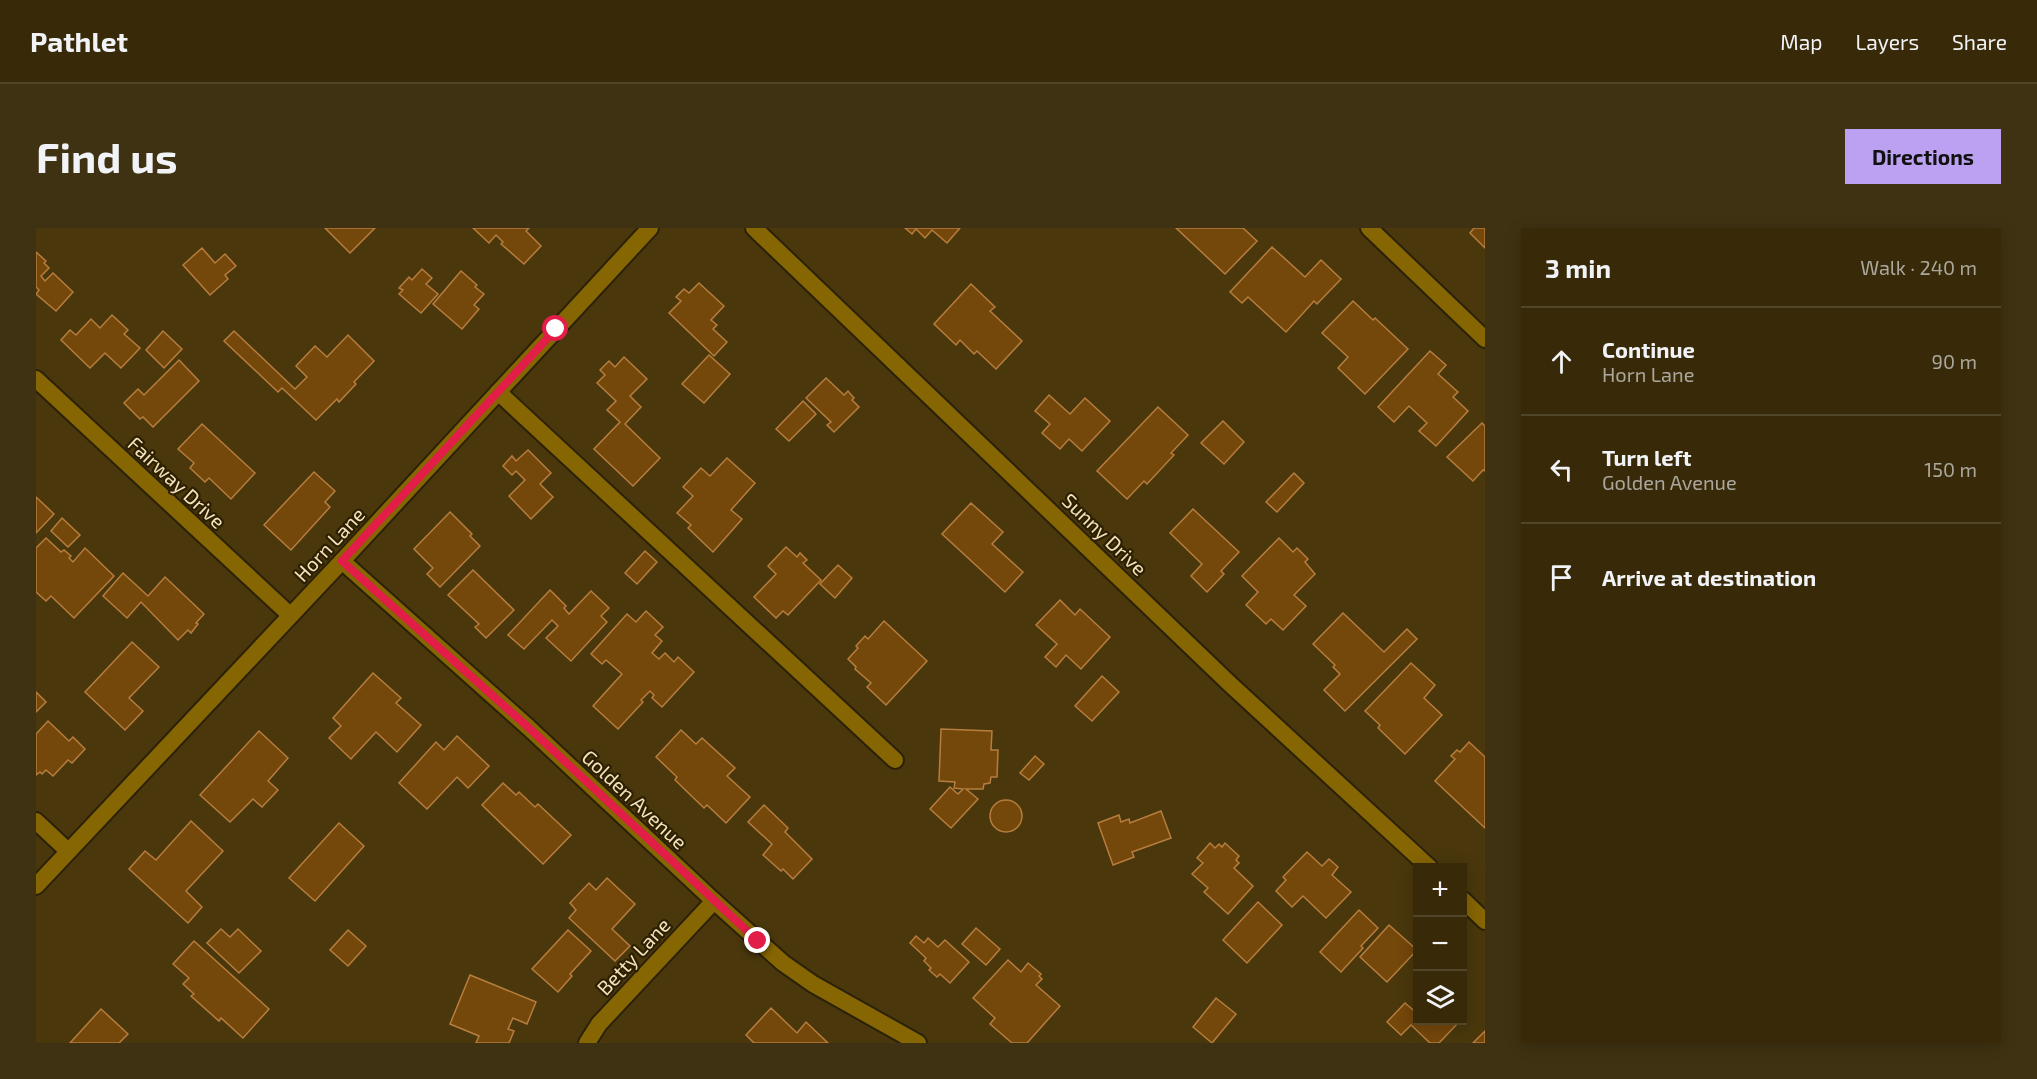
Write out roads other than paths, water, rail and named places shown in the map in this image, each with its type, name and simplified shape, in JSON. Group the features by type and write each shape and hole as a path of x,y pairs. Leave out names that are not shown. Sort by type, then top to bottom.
{"street":[{"name":"Horn Lane","path":"36,886 342,561 650,228"},
{"name":"Sunny Drive","path":"754,228 1231,685 1426,863"},
{"path":"1369,228 1485,339"},
{"name":"Fairway Drive","path":"36,379 290,615"},
{"path":"498,392 895,760"},
{"name":"Golden Avenue","path":"342,561 529,728 783,963 813,984 918,1043"},
{"path":"36,821 68,851"},
{"name":"Betty Lane","path":"587,1043 599,1024 714,901"},
{"path":"1467,904 1485,921"}]}
